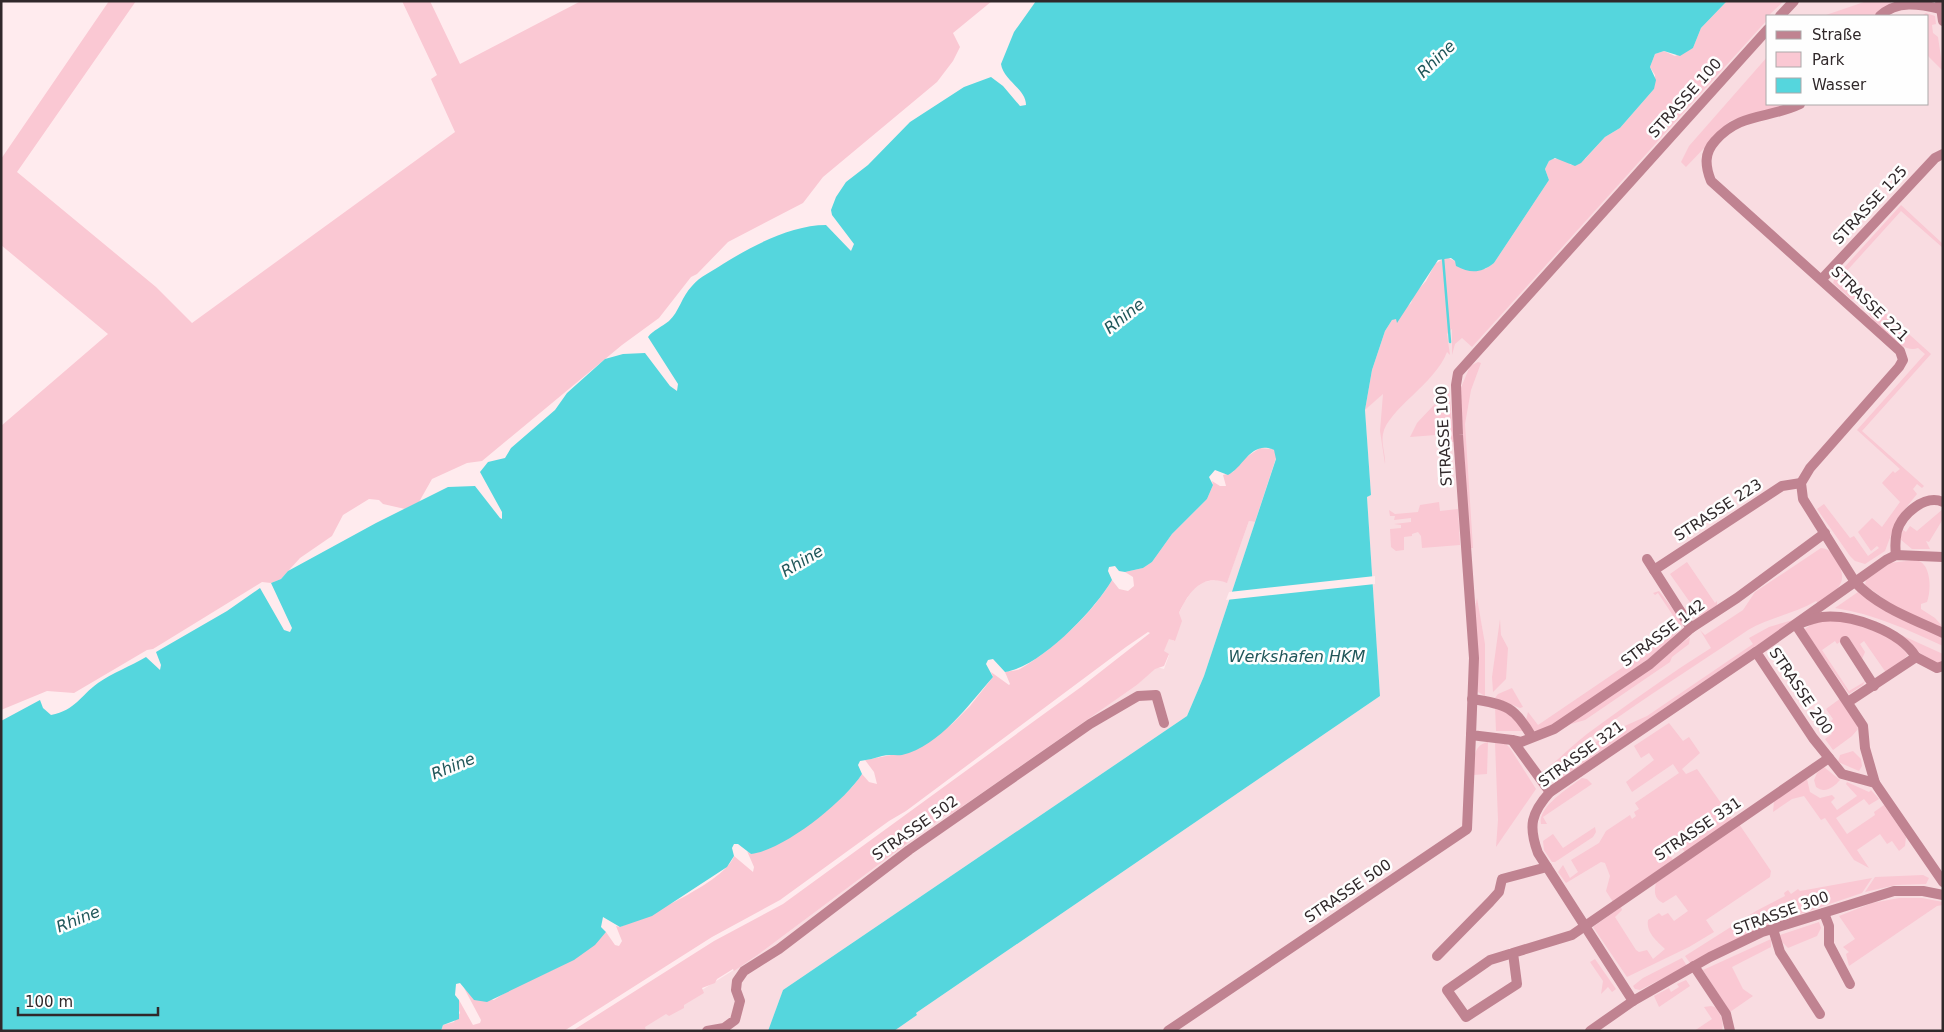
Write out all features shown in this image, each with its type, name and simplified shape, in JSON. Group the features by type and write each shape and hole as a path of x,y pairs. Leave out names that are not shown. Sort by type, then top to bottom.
{"street":[{"path":"1781,15 1794,1"},
{"path":"1881,15 1886,10 1902,3 1940,5 1943,21"},
{"name":"STRASSE 100","path":"1471,735 1474,658 1458,435 1456,385 1458,372 1766,32"},
{"name":"STRASSE 221","path":"1796,105 1736,122 1722,132 1707,153 1707,172 1711,181 1900,351 1902,360 1900,367 1810,468 1801,483"},
{"name":"STRASSE 125","path":"1822,279 1934,158 1943,154"},
{"path":"1801,483 1803,499 1855,582 1864,591 1882,603 1943,633"},
{"name":"STRASSE 223","path":"1654,570 1782,486 1801,483"},
{"path":"1943,502 1929,500 1920,503 1904,518 1897,530 1895,543 1896,555 1943,557"},
{"name":"STRASSE 142","path":"1512,740 1521,742 1554,729 1642,669 1691,628 1737,598 1825,533"},
{"name":"STRASSE 200","path":"1875,783 1842,774 1813,738 1756,652 1896,555"},
{"path":"1647,559 1691,628"},
{"path":"1943,666 1937,668 1916,657 1903,641 1881,629 1860,622 1822,617 1796,625 1863,726 1865,748 1875,783 1943,882"},
{"path":"1845,641 1874,686"},
{"name":"STRASSE 321","path":"1634,1001 1538,853 1531,828 1533,817 1540,804 1550,792 1756,652"},
{"path":"1848,702 1916,657"},
{"name":"STRASSE 502","path":"707,1031 724,1028 734,1020 740,1001 736,990 736,981 744,972 780,949 909,850 1090,724 1138,696 1156,695 1164,723"},
{"path":"1472,699 1490,702 1514,711 1521,717 1532,737"},
{"path":"1471,735 1512,740 1550,792"},
{"name":"STRASSE 500","path":"1168,1031 1467,829 1471,735"},
{"name":"STRASSE 331","path":"1513,953 1517,984 1466,1017 1447,990 1490,960 1572,935 1829,758"},
{"path":"1437,956 1490,902 1498,892 1502,879 1547,867"},
{"name":"STRASSE 300","path":"1590,1031 1634,1001 1694,966 1773,929 1894,891 1923,891 1943,894"},
{"path":"1824,912 1829,926 1829,944 1850,984"},
{"path":"1773,929 1780,952 1820,1014"},
{"path":"1694,966 1726,1014 1730,1031"}],"shaded area":[{"path":"1765,1 1943,1 1943,1031 894,1031 917,1015 916,1013 1380,696 1367,497 1371,495 1365,410 1469,313"},
{"path":"1249,521 1255,522 1204,676 1187,716 783,990 768,1031 637,1031 759,954 925,830 1137,685 1156,667 1164,669 1169,655 1163,652 1169,638 1174,641 1179,613 1184,603 1196,585 1216,580 1227,582"}],"green space":[{"path":"109,1 136,1 17,172 156,287 192,323 455,132 431,79 437,75 402,1 430,1 460,64 581,1 992,1 953,33 960,47 953,61 937,82 823,177 803,203 728,242 697,274 691,277 659,318 622,345 482,461 467,463 432,479 419,502 405,509 383,504 379,500 369,499 343,515 332,536 300,558 281,579 271,583 262,582 153,649 147,650 74,693 47,691 1,710 1,426 108,334 1,245 1,159"},
{"path":"1727,1 1784,1 1769,15 1766,15 1766,21 1472,347 1462,338 1455,344 1452,355 1452,329 1447,334 1450,355 1447,352 1433,375 1393,415 1387,425 1383,434 1385,464 1380,431 1383,394 1365,410 1372,370 1385,331 1392,320 1411,303 1414,294 1426,281 1435,264 1446,257 1457,264 1485,269 1494,263 1549,180 1545,169 1549,161 1560,159 1571,165 1585,159 1605,137 1620,128 1654,89 1655,75 1650,67 1655,54 1664,51 1675,56 1693,48 1701,28"},
{"path":"1867,1 1893,1 1876,15 1826,15"},
{"path":"1926,13 1935,16 1936,24 1932,25 1933,33 1938,37 1943,71 1929,57 1929,15 1923,15"},
{"path":"1766,58 1766,105 1787,105 1730,121 1686,167 1681,162 1689,146"},
{"path":"1901,205 1943,244 1943,248 1901,211 1844,274 1864,293 1852,300 1833,283 1838,269 1841,271"},
{"path":"1870,299 1931,354 1862,431 1924,486 1922,488 1917,484 1913,489 1917,494 1897,519 1885,551 1865,564 1855,561 1850,556 1817,509 1824,504 1850,538 1854,536 1868,556 1879,548 1877,546 1871,551 1858,532 1872,518 1882,527 1900,502 1882,483 1893,471 1895,473 1900,469 1857,430 1925,354 1918,348 1912,349 1899,344 1886,333 1868,311"},
{"path":"1478,362 1481,363 1471,390 1465,424 1473,548 1470,548 1460,390 1470,366"},
{"path":"1449,389 1454,442 1450,442 1449,434 1410,437 1417,423"},
{"path":"1260,448 1273,449 1277,455 1255,522 1249,521 1227,583 1210,581 1203,583 1197,586 1187,598 1179,613 1182,621 1175,641 1169,639 1164,651 1169,654 1164,666 1155,669 1137,685 950,815 949,813 925,830 759,954 734,971 733,969 717,979 715,983 702,988 704,993 684,1005 684,1008 669,1016 666,1014 645,1027 646,1031 572,1031 714,941 783,904 1081,687 1150,633 1148,632 1126,647 906,811 889,821 780,900 712,937 564,1031 441,1031 443,1025 454,1022 460,1013 458,1007 459,1000 473,1025 480,1023 481,1020 464,988 471,995 494,1000 508,991 567,963 594,944 606,932 615,945 619,946 622,941 616,926 620,927 648,915 701,887 728,866 734,856 753,872 754,867 747,851 751,854 826,810 852,787 862,774 869,782 877,784 874,772 865,760 912,751 924,744 952,724 970,706 993,677 991,672 1009,685 1005,672 1020,669 1059,641 1083,618 1104,593 1112,580 1119,589 1128,591 1134,586 1133,577 1125,572 1143,568 1152,562 1172,534 1207,499 1213,485 1212,481 1220,486 1226,486 1223,475 1233,472 1245,458"},
{"path":"1439,502 1440,511 1458,509 1460,545 1422,548 1421,536 1418,532 1412,534 1412,536 1404,537 1404,550 1396,551 1391,547 1390,529 1401,528 1401,525 1394,524 1411,522 1411,518 1394,520 1395,516 1390,516 1389,510 1395,514 1418,512 1420,505"},
{"path":"1943,509 1943,519 1929,542 1926,541 1930,549 1912,549 1900,539 1903,530 1906,532 1910,526 1917,531"},
{"path":"1821,548 1827,549 1832,553 1840,568 1842,581 1836,590 1818,603 1816,601 1748,630 1614,720 1560,764 1541,775 1540,773 1587,734 1711,648 1700,630 1705,635 1743,610 1755,592"},
{"path":"1920,561 1924,565 1930,583 1927,602 1921,604 1921,609 1935,618 1943,627 1943,630 1898,609 1865,585 1866,580 1890,563"},
{"path":"1687,562 1715,603 1717,601 1717,605 1699,616 1688,612 1694,608 1670,574"},
{"path":"1659,591 1682,621 1680,626 1658,593 1655,595 1653,593"},
{"path":"1858,592 1943,637 1943,646 1877,618 1835,608"},
{"path":"1477,598 1485,644 1485,696 1478,692 1475,608"},
{"path":"1500,619 1501,635 1508,648 1506,679 1493,692 1492,677"},
{"path":"1796,619 1562,778 1552,780 1591,745 1618,729 1647,716 1753,644 1749,638 1769,627"},
{"path":"1819,619 1847,621 1895,639 1908,655 1887,674 1864,641 1860,644 1865,652 1862,659 1848,636 1837,644 1835,641 1822,650 1849,691 1864,682 1864,677 1865,681 1863,685 1849,694 1805,631 1805,629"},
{"path":"1680,626 1678,631 1665,644 1646,660 1600,694 1547,729 1534,731 1526,720 1528,712 1538,725 1675,632"},
{"path":"1888,629 1943,654 1943,663 1938,664 1931,660"},
{"path":"1690,637 1689,644 1672,657 1670,662 1585,720 1559,730"},
{"path":"1512,688 1523,707 1520,708 1495,698 1498,694"},
{"path":"1841,698 1857,722 1858,729 1852,736 1833,750 1825,739 1832,734 1827,727 1825,728 1833,719 1826,709"},
{"path":"1495,707 1511,713 1523,731 1496,731"},
{"path":"1669,723 1683,741 1689,737 1700,753 1682,769 1686,774 1697,769 1733,820 1685,852 1681,847 1670,855 1673,860 1613,902 1606,891 1610,876 1605,863 1601,862 1566,883 1558,872 1563,865 1570,878 1578,872 1571,860 1599,843 1606,831 1630,815 1632,819 1636,816 1634,812 1639,809 1635,803 1679,773 1673,764 1632,792 1626,782 1654,760 1649,753 1641,758 1634,746"},
{"path":"1488,742 1487,774 1473,775 1476,750"},
{"path":"1495,743 1506,744 1510,748 1536,789 1496,847 1498,820"},
{"path":"1853,751 1861,759 1862,766 1859,771 1838,762 1840,755"},
{"path":"1824,767 1840,780 1826,790 1816,787 1814,780 1817,773"},
{"path":"1582,778 1587,779 1592,784 1543,817 1547,824 1541,824 1541,818 1549,804"},
{"path":"1807,779 1810,792 1820,798 1832,795 1835,798 1831,802 1837,810 1857,796 1846,784 1847,782 1869,792 1871,790 1879,799 1869,805 1864,799 1836,818 1847,834 1875,815 1874,812 1884,805 1906,837 1905,846 1899,851 1892,841 1887,844 1880,834 1857,850 1869,868 1854,860 1825,818 1821,820 1804,796 1792,799 1773,812 1774,801"},
{"path":"1739,824 1771,871 1770,877 1706,920 1714,932 1689,947 1627,977 1593,927 1621,907 1622,910 1615,917 1636,950 1639,952 1647,950 1653,959 1665,949 1650,933 1648,920 1659,913 1662,916 1668,913 1674,921 1688,911 1676,895 1663,903 1660,901 1655,894 1656,883"},
{"path":"1595,827 1596,832 1593,837 1555,862 1552,862 1544,850 1543,841 1553,834 1563,848"},
{"path":"1923,875 1929,878 1926,884 1896,885 1865,892 1875,877"},
{"path":"1872,878 1862,893 1762,927 1690,963 1685,956 1756,911 1785,896 1784,893 1788,890 1791,894 1798,889 1800,891"},
{"path":"1899,898 1922,898 1943,902 1943,905 1937,906 1849,966 1846,954 1849,952 1843,947 1855,939 1839,916 1872,903"},
{"path":"1819,922 1821,928 1817,936 1788,948 1781,941 1780,935"},
{"path":"1771,939 1771,947 1732,967 1743,989 1753,996 1730,1012 1703,970"},
{"path":"1682,958 1687,966 1640,990 1635,989 1633,986 1643,978"},
{"path":"1595,959 1616,989 1612,992 1608,987 1601,994 1603,981 1590,962"},
{"path":"1686,980 1690,986 1659,1007 1654,996 1669,988 1671,992 1679,987 1677,984"},
{"path":"1704,1007 1715,1007 1720,1015 1723,1024 1722,1031 1694,1031 1712,1019"}],"water":[{"path":"1036,1 1727,1 1701,28 1693,48 1680,56 1664,51 1655,54 1650,67 1656,80 1654,89 1620,128 1605,137 1581,163 1575,166 1555,158 1549,161 1545,169 1549,180 1494,263 1485,269 1471,271 1456,266 1455,261 1451,258 1438,260 1397,323 1396,319 1392,320 1385,331 1372,370 1365,410 1371,495 1367,497 1380,696 916,1013 917,1015 894,1031 768,1031 783,990 1187,716 1204,676 1276,459 1274,450 1259,449 1248,456 1228,475 1215,470 1209,477 1213,485 1207,499 1172,534 1152,562 1143,568 1125,572 1119,571 1115,566 1109,567 1108,571 1112,580 1104,593 1065,636 1049,649 1019,668 1005,672 993,659 988,660 986,664 993,677 953,723 929,743 902,755 885,755 860,761 858,765 862,774 842,798 812,823 780,844 765,851 751,854 738,844 734,844 732,848 734,856 727,867 652,916 620,927 603,917 601,927 606,932 595,945 574,960 487,1002 474,1000 460,983 456,984 455,995 459,1000 459,1019 443,1025 441,1031 1,1031 1,721 40,700 43,708 51,715 66,710 103,679 146,657 160,670 161,665 156,652 227,611 260,588 284,630 290,632 292,628 271,583 281,579 288,571 376,523 448,487 475,486 502,519 502,512 480,472 488,462 505,458 511,448 555,410 567,393 605,359 623,354 645,353 670,386 677,391 678,384 648,337 672,317 695,282 734,257 759,244 786,233 813,226 826,225 851,251 854,244 832,215 831,210 836,197 846,182 868,165 910,122 964,87 991,77 1003,86 1020,106 1026,105 1022,94 1006,75 1001,64 1014,32"}],"pier":[{"path":"1375,576 1375,584 1226,600 1229,592"}],"waterway":[{"path":"1443,258 1450,342"}],"water label":[{"name":"Rhine","path":"1436,59"},
{"name":"Rhine","path":"1124,316"},
{"name":"Rhine","path":"802,561"},
{"name":"Werkshafen HKM","path":"1297,656"},
{"name":"Rhine","path":"453,766"},
{"name":"Rhine","path":"78,919"}]}
